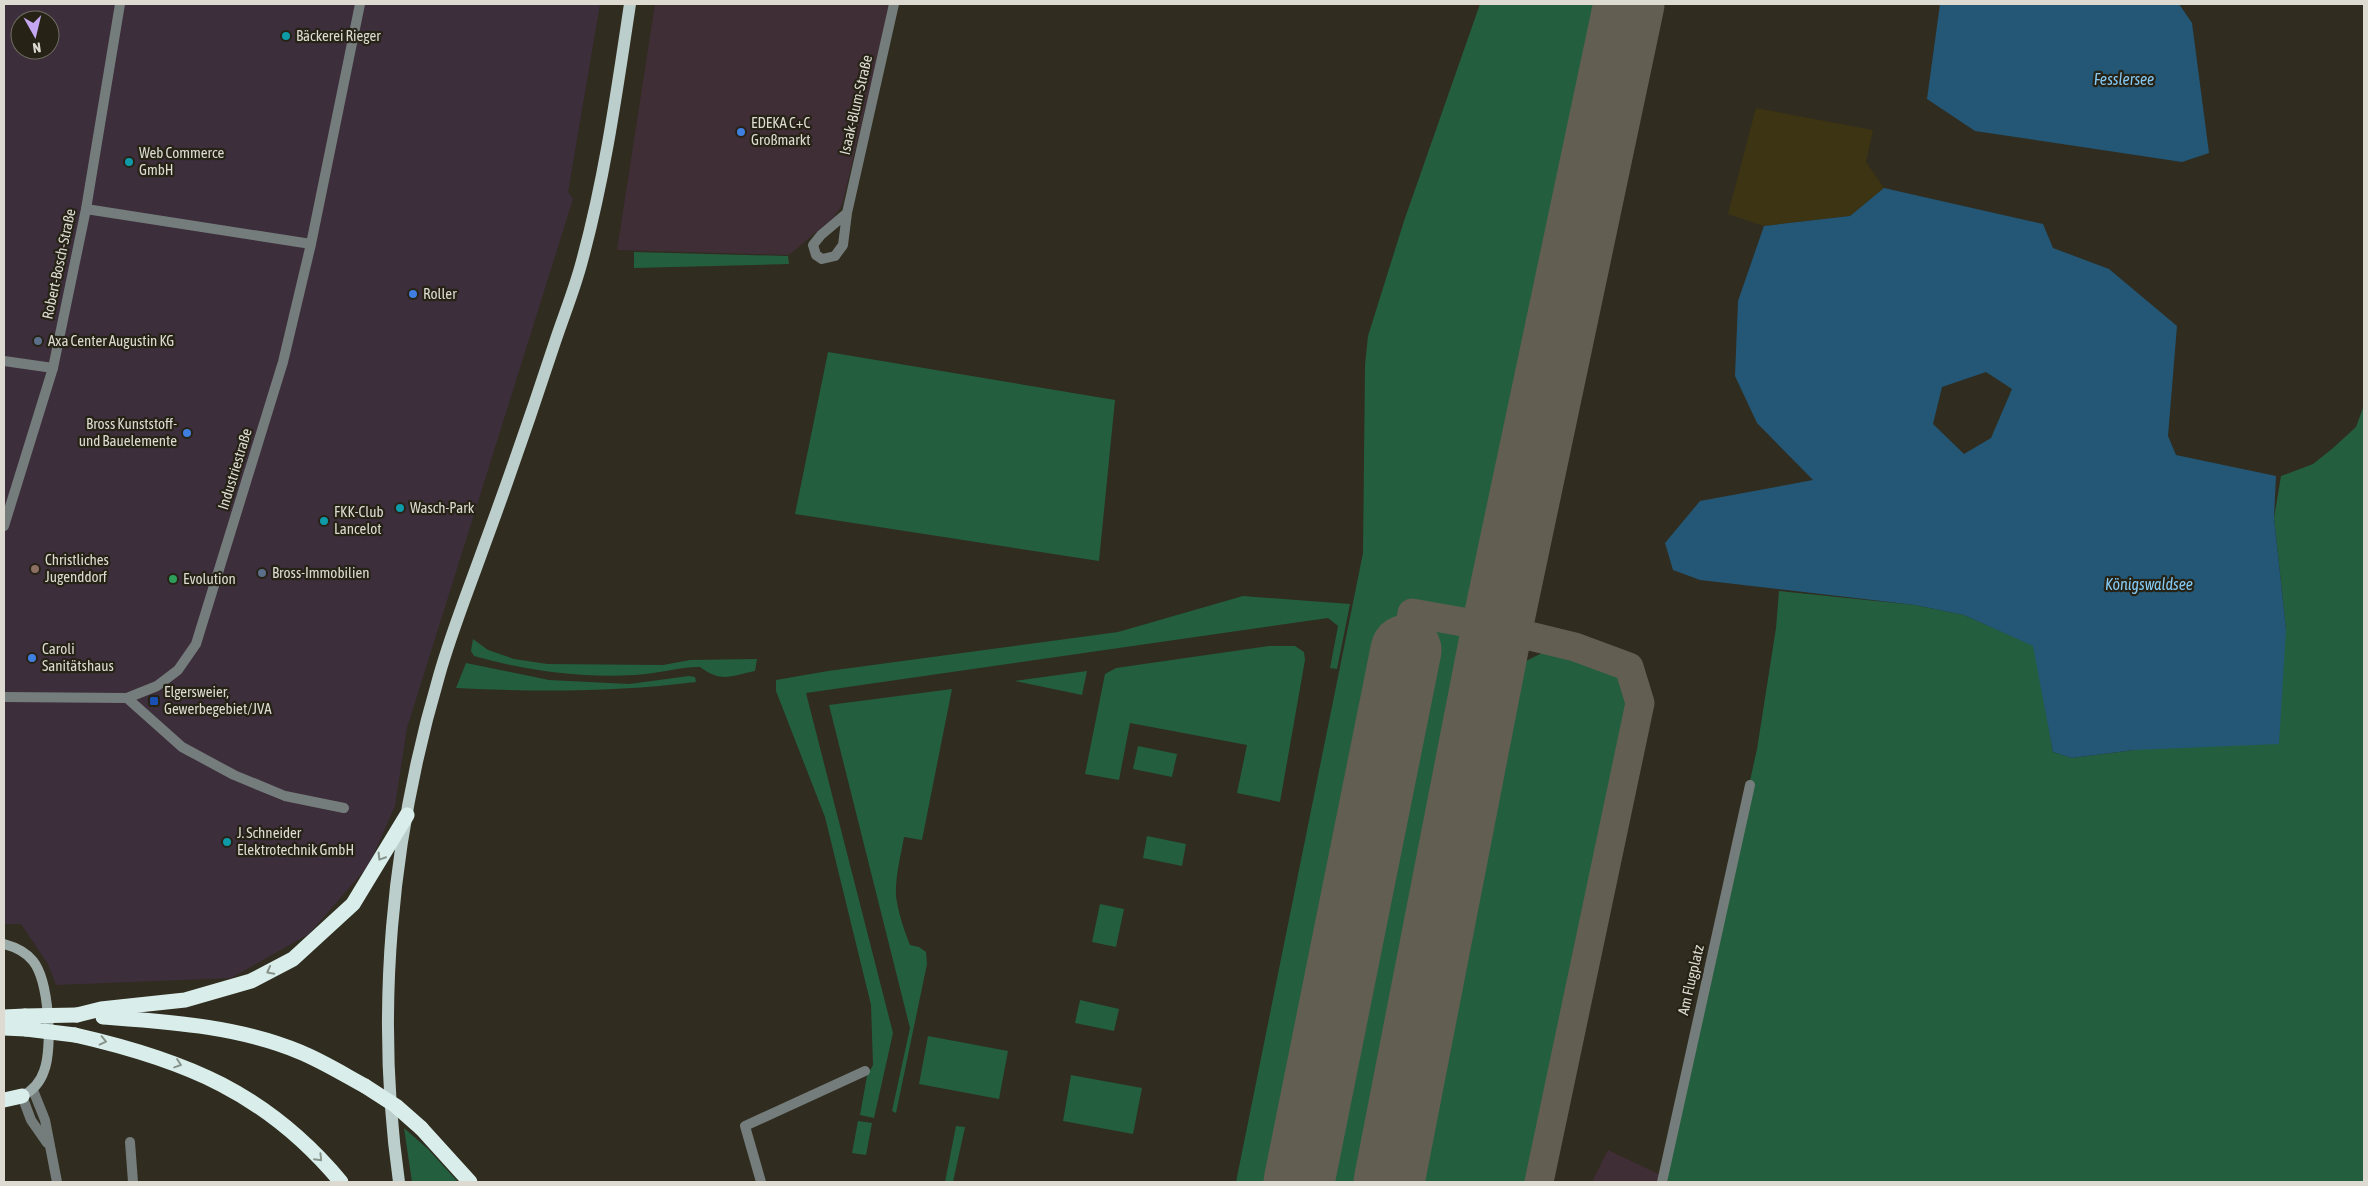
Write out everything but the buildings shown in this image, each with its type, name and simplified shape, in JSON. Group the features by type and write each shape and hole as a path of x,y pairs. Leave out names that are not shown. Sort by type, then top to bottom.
{"highway":[{"path":"4,1028 25,1022 77,1015 102,1009 185,1000 252,981 293,959 353,904 407,815"},
{"path":"77,1015 186,1023 239,1034 300,1052 365,1086 396,1106 421,1128 470,1182"},
{"path":"4,1017 132,1048 194,1070 234,1090 296,1135 320,1157 340,1182"},
{"path":"4,1100 27,1093"}],"main road":[{"path":"400,1182 393,1138 389,1077 389,968 407,815 437,683 521,446 582,262 608,145 630,4"}],"street":[{"name":"Robert-Bosch-Straße","path":"4,526 53,368 86,209 120,4"},
{"name":"Industriestraße","path":"127,698 157,686 178,670 196,644 283,362 311,244 360,4"},
{"name":"Isaak-Blum-Straße","path":"847,213 894,4"},
{"path":"86,209 311,244"},
{"path":"4,361 53,368"},
{"path":"4,697 127,698 182,747 234,775 285,796 344,808"},
{"name":"Am Flugplatz","path":"1662,1182 1750,785"},
{"path":"4,944 18,948 34,962 45,988 49,1044 44,1071 27,1093 31,1120 51,1148 57,1182"},
{"path":"760,1182 745,1126 865,1071"},
{"path":"130,1142 133,1182"}],"shaded area":[{"path":"4,4 600,4 568,192 573,199 407,728 395,806 369,865 309,934 231,978 56,985 48,964 21,924 4,924"},
{"path":"655,4 890,4 842,205 834,217 789,255 617,250"},
{"path":"1608,1150 1667,1178 1667,1182 1592,1182"}],"green space":[{"path":"1480,4 1611,4 1531,390 1373,1182 1236,1182 1363,553 1365,365 1368,336 1404,221"},
{"path":"634,252 788,256 789,264 634,268"},
{"path":"828,352 1115,400 1099,561 795,514"},
{"path":"2364,405 2364,1182 1667,1182 1669,1147 1757,749 1776,628 1779,591 1915,605 1964,615 2034,646 2053,752 2072,758 2134,750 2286,629 2274,518 2281,476 2313,464 2333,448 2356,427"},
{"path":"1243,596 1350,604 1337,669 1330,668 1338,626 1328,618 806,693 893,1033 874,1118 860,1115 867,1076 873,1065 871,1005 825,817 776,691 776,680 828,671 1118,632"},
{"path":"473,639 488,650 514,659 547,664 663,665 690,660 757,659 755,671 726,677 714,675 700,667 635,675 574,674 514,666 474,656 471,651"},
{"path":"1269,646 1295,646 1304,652 1305,660 1280,802 1237,793 1247,745 1130,723 1119,780 1085,774 1105,674 1116,668"},
{"path":"1544,652 1617,673 1631,705 1536,1182 1407,1182 1510,669"},
{"path":"466,663 549,680 629,684 689,676 695,677 696,682 636,688 576,690 456,688"},
{"path":"1087,671 1082,695 1015,681"},
{"path":"952,689 922,840 904,837 897,874 896,896 903,927 910,945 919,947 926,952 927,964 896,1113 892,1111 910,1028 829,705"},
{"path":"1138,746 1177,754 1172,777 1133,769"},
{"path":"1147,836 1186,844 1182,866 1143,858"},
{"path":"1100,904 1124,909 1116,947 1092,942"},
{"path":"1080,1000 1119,1009 1114,1031 1075,1023"},
{"path":"928,1036 1008,1051 999,1099 919,1084"},
{"path":"1071,1075 1142,1088 1133,1134 1063,1121"},
{"path":"858,1121 872,1123 866,1155 852,1153"},
{"path":"956,1126 965,1127 953,1182 945,1182"},
{"path":"404,1128 428,1149 458,1182 412,1182"}],"sand":[{"path":"1756,108 1873,130 1866,162 1884,188 1850,216 1764,226 1728,214"}],"water":[{"name":"Fesslersee","path":"1940,4 2179,4 2192,23 2209,153 2182,162 1975,131 1927,99"},
{"name":"Königswaldsee","path":"1884,188 2043,224 2053,248 2109,269 2177,326 2168,436 2176,455 2276,476 2274,518 2286,629 2279,744 2134,750 2072,758 2053,752 2033,646 1964,615 1915,605 1700,580 1673,570 1665,543 1700,501 1813,480 1757,423 1735,376 1738,301 1764,226 1850,216","holes":["1986,372 2012,389 1991,438 1964,454 1933,424 1942,387"]}],"taxiway":[{"path":"1406,650 1412,613 1497,628 1575,647 1629,667 1640,703 1539,1182"}],"runway":[{"path":"1389,1182 1497,628 1629,4"},
{"path":"1299,1182 1406,650"}],"place":[{"name":"Bäckerei Rieger","path":"286,36"},
{"name":"EDEKA C+C Großmarkt","path":"741,132"},
{"name":"Web Commerce GmbH","path":"129,162"},
{"name":"Roller","path":"413,294"},
{"name":"Axa Center Augustin KG","path":"38,341"},
{"name":"Bross Kunststoff- und Bauelemente","path":"187,433"},
{"name":"Wasch-Park","path":"400,508"},
{"name":"FKK-Club Lancelot","path":"324,521"},
{"name":"Christliches Jugenddorf","path":"35,569"},
{"name":"Bross-Immobilien","path":"262,573"},
{"name":"Evolution","path":"173,579"},
{"name":"Caroli Sanitätshaus","path":"32,658"},
{"name":"Elgersweier, Gewerbegebiet/JVA","path":"154,701"},
{"name":"J. Schneider Elektrotechnik GmbH","path":"227,842"}]}
